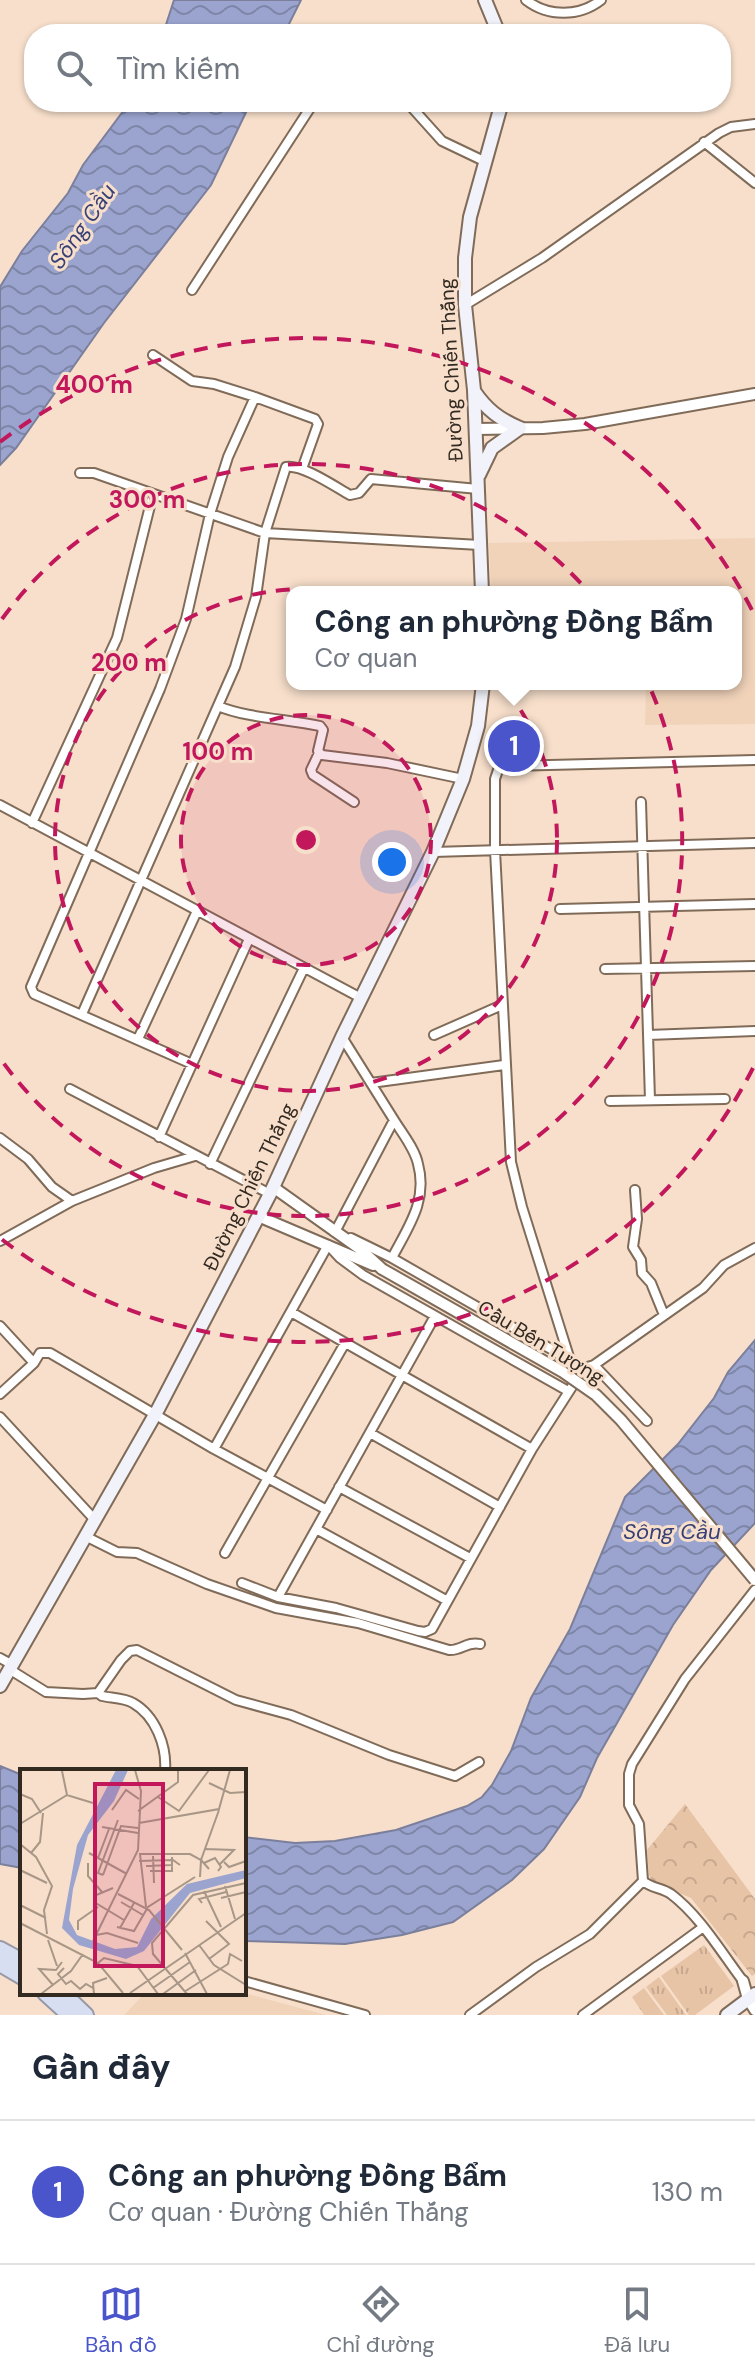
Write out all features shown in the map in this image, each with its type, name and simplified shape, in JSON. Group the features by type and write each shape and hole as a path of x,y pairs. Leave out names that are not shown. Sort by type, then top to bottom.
{"highway":[{"path":"0,1949 20,1960"},
{"path":"0,1964 20,1976"},
{"path":"47,1995 69,2015"},
{"path":"65,1995 86,2015"}],"main road":[{"path":"485,0 495,24"},
{"name":"Đường Chiến Thắng","path":"482,586 474,390 465,305 467,236 499,112"},
{"path":"474,390 488,410 520,428"},
{"path":"478,483 492,448 520,428"},
{"name":"Đường Chiến Thắng","path":"0,1686 7,1664 156,1413 272,1191 342,1037 433,852 463,779 478,726 482,690"},
{"path":"727,2015 753,1998"}],"street":[{"path":"485,0 495,0"},
{"path":"526,0 542,11 569,13 601,0"},
{"path":"192,290 308,112"},
{"path":"416,112 442,141 486,162"},
{"path":"465,305 542,258 704,142 727,129 755,124"},
{"path":"704,142 755,183"},
{"path":"153,355 192,381 214,384 255,397 318,421 302,469"},
{"path":"476,429 585,424 755,394"},
{"path":"192,1064 31,990 148,717 186,619 210,514 228,457 255,397"},
{"path":"82,1014 235,667 256,597 265,533 286,467 302,469 350,495 359,493 371,479 478,483"},
{"path":"80,473 94,473 265,533 480,545"},
{"path":"32,823 117,638 153,494"},
{"path":"218,706 242,714 320,726 323,730 319,753 311,770 313,775 354,802"},
{"path":"319,753 463,779"},
{"path":"570,1360 523,1212 511,1162 495,850 495,779 498,770 505,766 755,760"},
{"path":"641,802 650,1100"},
{"path":"0,805 361,998"},
{"path":"433,852 755,843"},
{"path":"560,909 755,904"},
{"path":"138,1039 197,911"},
{"path":"159,1137 249,939"},
{"path":"605,969 755,966"},
{"path":"210,1164 304,968"},
{"path":"434,1035 502,1005"},
{"path":"648,1035 755,1031"},
{"path":"342,1037 418,1162 420,1204 392,1258"},
{"path":"371,1083 504,1065"},
{"path":"70,1089 210,1164 272,1191 360,1249 382,1269"},
{"path":"610,1101 725,1099"},
{"path":"335,1232 394,1120"},
{"path":"0,1138 28,1159 52,1187 72,1201"},
{"path":"0,1241 72,1201 154,1168 195,1156"},
{"path":"635,1190 637,1219 633,1247 641,1260 642,1273 651,1283 664,1315"},
{"path":"258,1216 382,1269"},
{"path":"335,1232 392,1258 584,1368"},
{"path":"214,1449 328,1245"},
{"path":"328,1245 363,1275 568,1391"},
{"path":"242,1583 278,1597 336,1608 425,1632 432,1629 532,1449 584,1368 594,1365 703,1288 724,1265 755,1248"},
{"name":"Cầu Bến Tượng","path":"382,1269 563,1372 596,1395 621,1420 755,1580"},
{"path":"291,1312 532,1449"},
{"path":"278,1597 435,1316"},
{"path":"0,1326 34,1363"},
{"path":"225,1553 345,1343"},
{"path":"0,1394 34,1363 40,1353 50,1353 214,1449 327,1510"},
{"path":"594,1365 647,1421"},
{"path":"0,1417 94,1519"},
{"path":"370,1433 500,1507"},
{"path":"339,1487 470,1558"},
{"path":"316,1529 446,1600"},
{"path":"85,1536 117,1552 137,1553 207,1584 276,1608 358,1623 449,1650 469,1643 480,1644"},
{"path":"753,1598 685,1679 632,1764 629,1774 629,1805 639,1824 643,1881 668,1892 686,1907 753,1998"},
{"path":"98,1693 121,1660 130,1651 137,1650 236,1700 291,1715 413,1764 455,1776 479,1762"},
{"path":"7,1664 46,1692 98,1693 129,1701 144,1712 162,1742 165,1769"},
{"path":"470,2015 536,1967 590,1934 643,1881"},
{"path":"583,2015 702,1928"},
{"path":"246,1982 365,2015"}],"shaded area":[{"path":"755,538 755,724 645,725 646,690 742,690 742,586 491,586 489,543"},
{"path":"246,1994 326,2015 124,2015 143,1995"}],"green space":[{"path":"685,1804 755,1899 755,1974 752,1976 691,1898 653,1882 649,1875 647,1850"},
{"path":"704,1945 734,1986 695,2015 689,2015 661,1976"},
{"path":"659,1977 686,2015 667,2015 646,1987"},
{"path":"644,1988 664,2015 644,2015 632,1997"}],"water":[{"path":"174,0 301,0 289,24 166,24"},
{"name":"Sông Cầu","path":"123,112 246,112 211,185 104,323 16,448 0,465 0,287 22,251 68,193 83,165"},
{"name":"Sông Cầu","path":"755,1340 755,1523 711,1570 673,1625 597,1758 580,1797 544,1849 512,1880 453,1922 402,1935 345,1944 246,1941 246,1837 295,1843 335,1841 396,1830 467,1806 482,1797 511,1751 531,1698 570,1629 625,1497 678,1444 714,1398 728,1372"},
{"path":"0,1766 20,1774 20,1868 0,1864"}],"place":[{"name":"Công an phường Đồng Bẩm","path":"514,746"}]}
